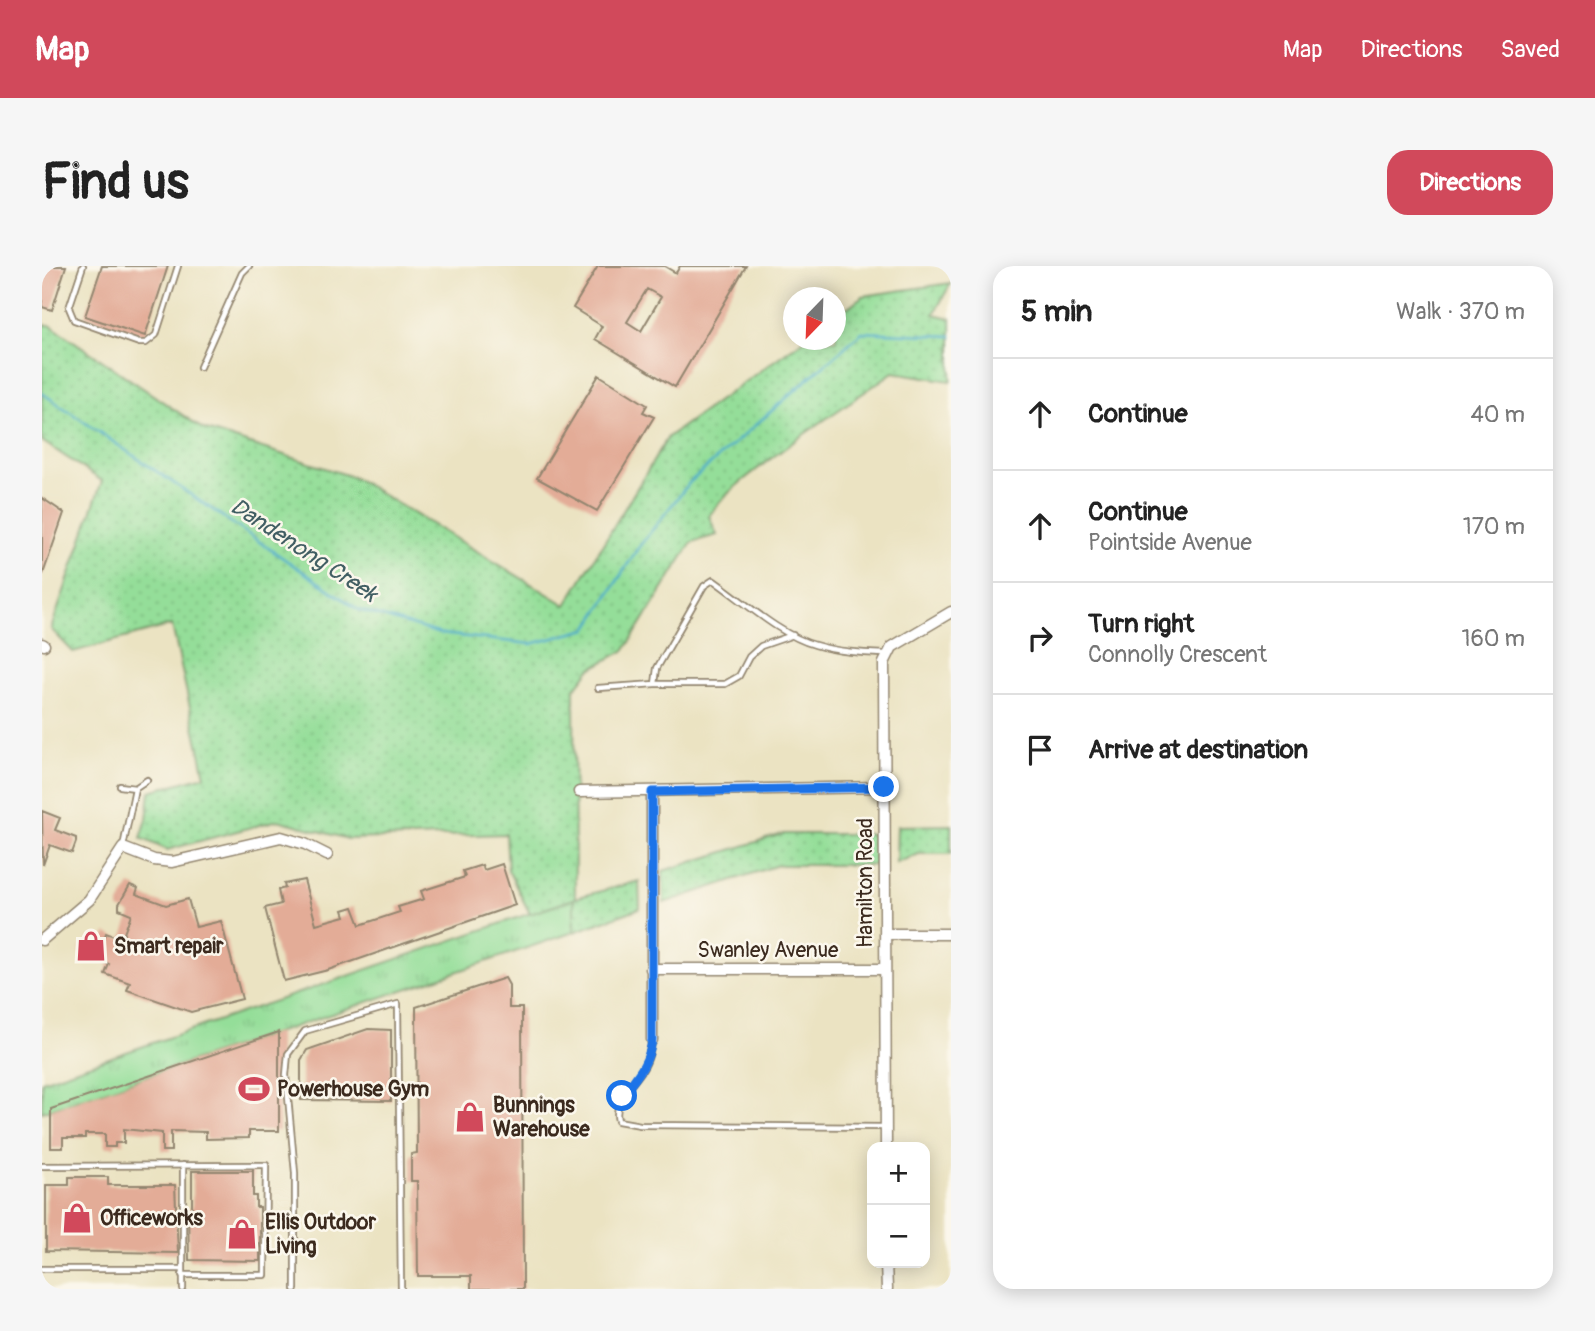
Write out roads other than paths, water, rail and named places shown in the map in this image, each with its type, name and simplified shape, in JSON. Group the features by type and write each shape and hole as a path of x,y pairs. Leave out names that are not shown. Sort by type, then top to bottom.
{"street":[{"path":"886,654 892,647 951,612"},
{"name":"Hamilton Road","path":"886,654 886,1142"},
{"path":"579,792 884,787"},
{"path":"652,792 652,1040"},
{"path":"42,940 89,900 123,848 172,862 281,837 305,844 327,855"},
{"path":"885,934 951,934"},
{"name":"Swanley Avenue","path":"651,970 884,969"},
{"path":"887,1268 887,1289"}],"lane":[{"path":"83,266 69,308 74,320 139,343 146,343 156,335 178,266"},
{"path":"200,367 242,274 249,266"},
{"path":"655,684 657,668 704,586 713,580 812,645 842,651 886,654"},
{"path":"598,688 655,684 726,684 739,676 749,657 761,646 793,635"},
{"path":"120,786 135,788 147,780"},
{"path":"123,848 135,788"},
{"path":"295,1289 295,1173 286,1075 288,1054 305,1031 398,1004 401,1287"},
{"path":"652,1040 650,1056 642,1071 622,1096 616,1111 618,1121 640,1125 886,1128"},
{"path":"183,1165 183,1289"},
{"path":"42,1166 266,1165 265,1275 42,1269"}],"waterway":[{"name":"Dandenong Creek","path":"42,393 359,610 441,634 531,644 587,629 638,548 690,482 862,332 951,336"}],"place":[{"name":"Smart repair","path":"91,946"},
{"name":"Powerhouse Gym","path":"254,1089"},
{"name":"Bunnings Warehouse","path":"470,1117"},
{"name":"Officeworks","path":"77,1218"},
{"name":"Ellis Outdoor Living","path":"242,1234"}]}
